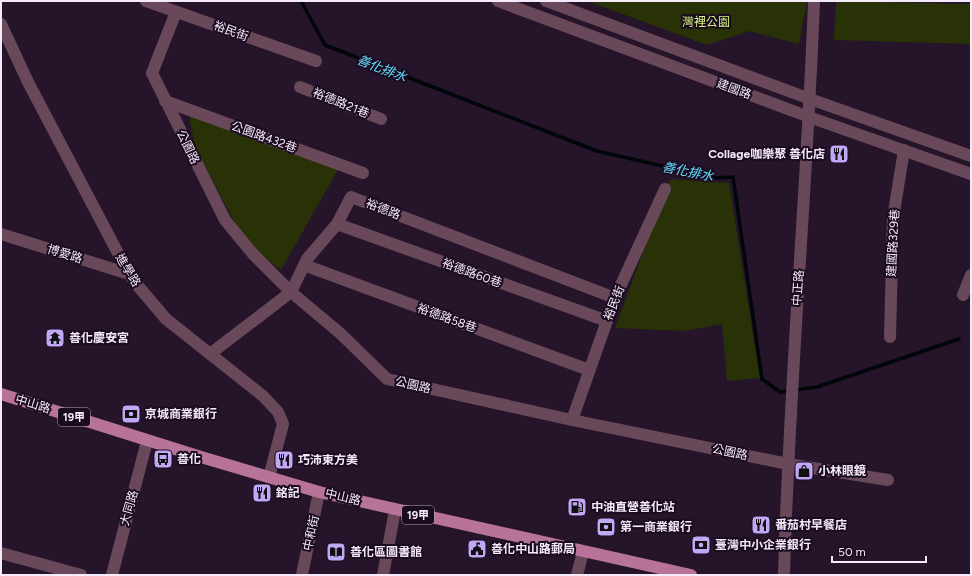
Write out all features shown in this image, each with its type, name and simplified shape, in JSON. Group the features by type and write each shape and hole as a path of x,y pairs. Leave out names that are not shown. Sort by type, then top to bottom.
{"main road":[{"name":"中山路","path":"1,394 269,478 320,492 691,575"}],"street":[{"name":"裕民街","path":"146,1 316,61"},
{"name":"建國路","path":"498,1 809,117 971,174"},
{"name":"建國路","path":"546,1 810,99 971,156"},
{"name":"中正路","path":"784,575 788,464 809,117 814,1"},
{"name":"公園路","path":"176,12 152,73 224,220 253,254 291,292 341,334 387,379 572,420 788,464 888,480"},
{"name":"進學路","path":"1,24 28,82 129,274 166,319 263,396 278,412 283,424 269,478"},
{"name":"裕德路21巷","path":"300,87 381,119"},
{"name":"公園路432巷","path":"165,101 363,173"},
{"name":"建國路329巷","path":"890,337 893,218 904,150"},
{"name":"裕民街","path":"572,420 615,298 665,189"},
{"name":"裕德路","path":"210,354 291,292 307,259 337,224 351,197 615,298"},
{"name":"裕德路60巷","path":"337,224 607,321"},
{"name":"博愛路","path":"1,234 129,274"},
{"name":"裕德路58巷","path":"304,265 589,370"},
{"path":"963,295 971,275"},
{"name":"大同路","path":"112,575 147,440"},
{"name":"中和街","path":"302,575 320,492"},
{"path":"383,575 395,510"},
{"path":"578,575 583,552"},
{"path":"1,553 81,575"}],"green space":[{"name":"灣裡公園","path":"587,1 807,1 799,44 749,31 707,45"},
{"path":"836,1 971,4 971,44 834,40"},
{"path":"193,114 343,161 281,270 261,255 237,227 196,149 190,123 190,118"},
{"path":"670,179 729,183 760,378 727,381 722,324 684,331 615,328"}],"waterway":[{"name":"善化排水","path":"301,1 325,45 597,151 715,178 733,177 762,379 780,392 817,387 959,339"}],"place":[{"name":"Collage咖樂聚 善化店","path":"839,154"},
{"name":"善化慶安宮","path":"55,338"},
{"name":"京城商業銀行","path":"131,414"},
{"name":"善化","path":"163,459"},
{"name":"巧沛東方美","path":"284,460"},
{"name":"小林眼鏡","path":"804,471"},
{"name":"銘記","path":"262,493"},
{"name":"中油直營善化站","path":"577,507"},
{"name":"番茄村早餐店","path":"761,525"},
{"name":"第一商業銀行","path":"606,527"},
{"name":"臺灣中小企業銀行","path":"701,545"},
{"name":"善化中山路郵局","path":"477,549"},
{"name":"善化區圖書館","path":"336,552"}]}
